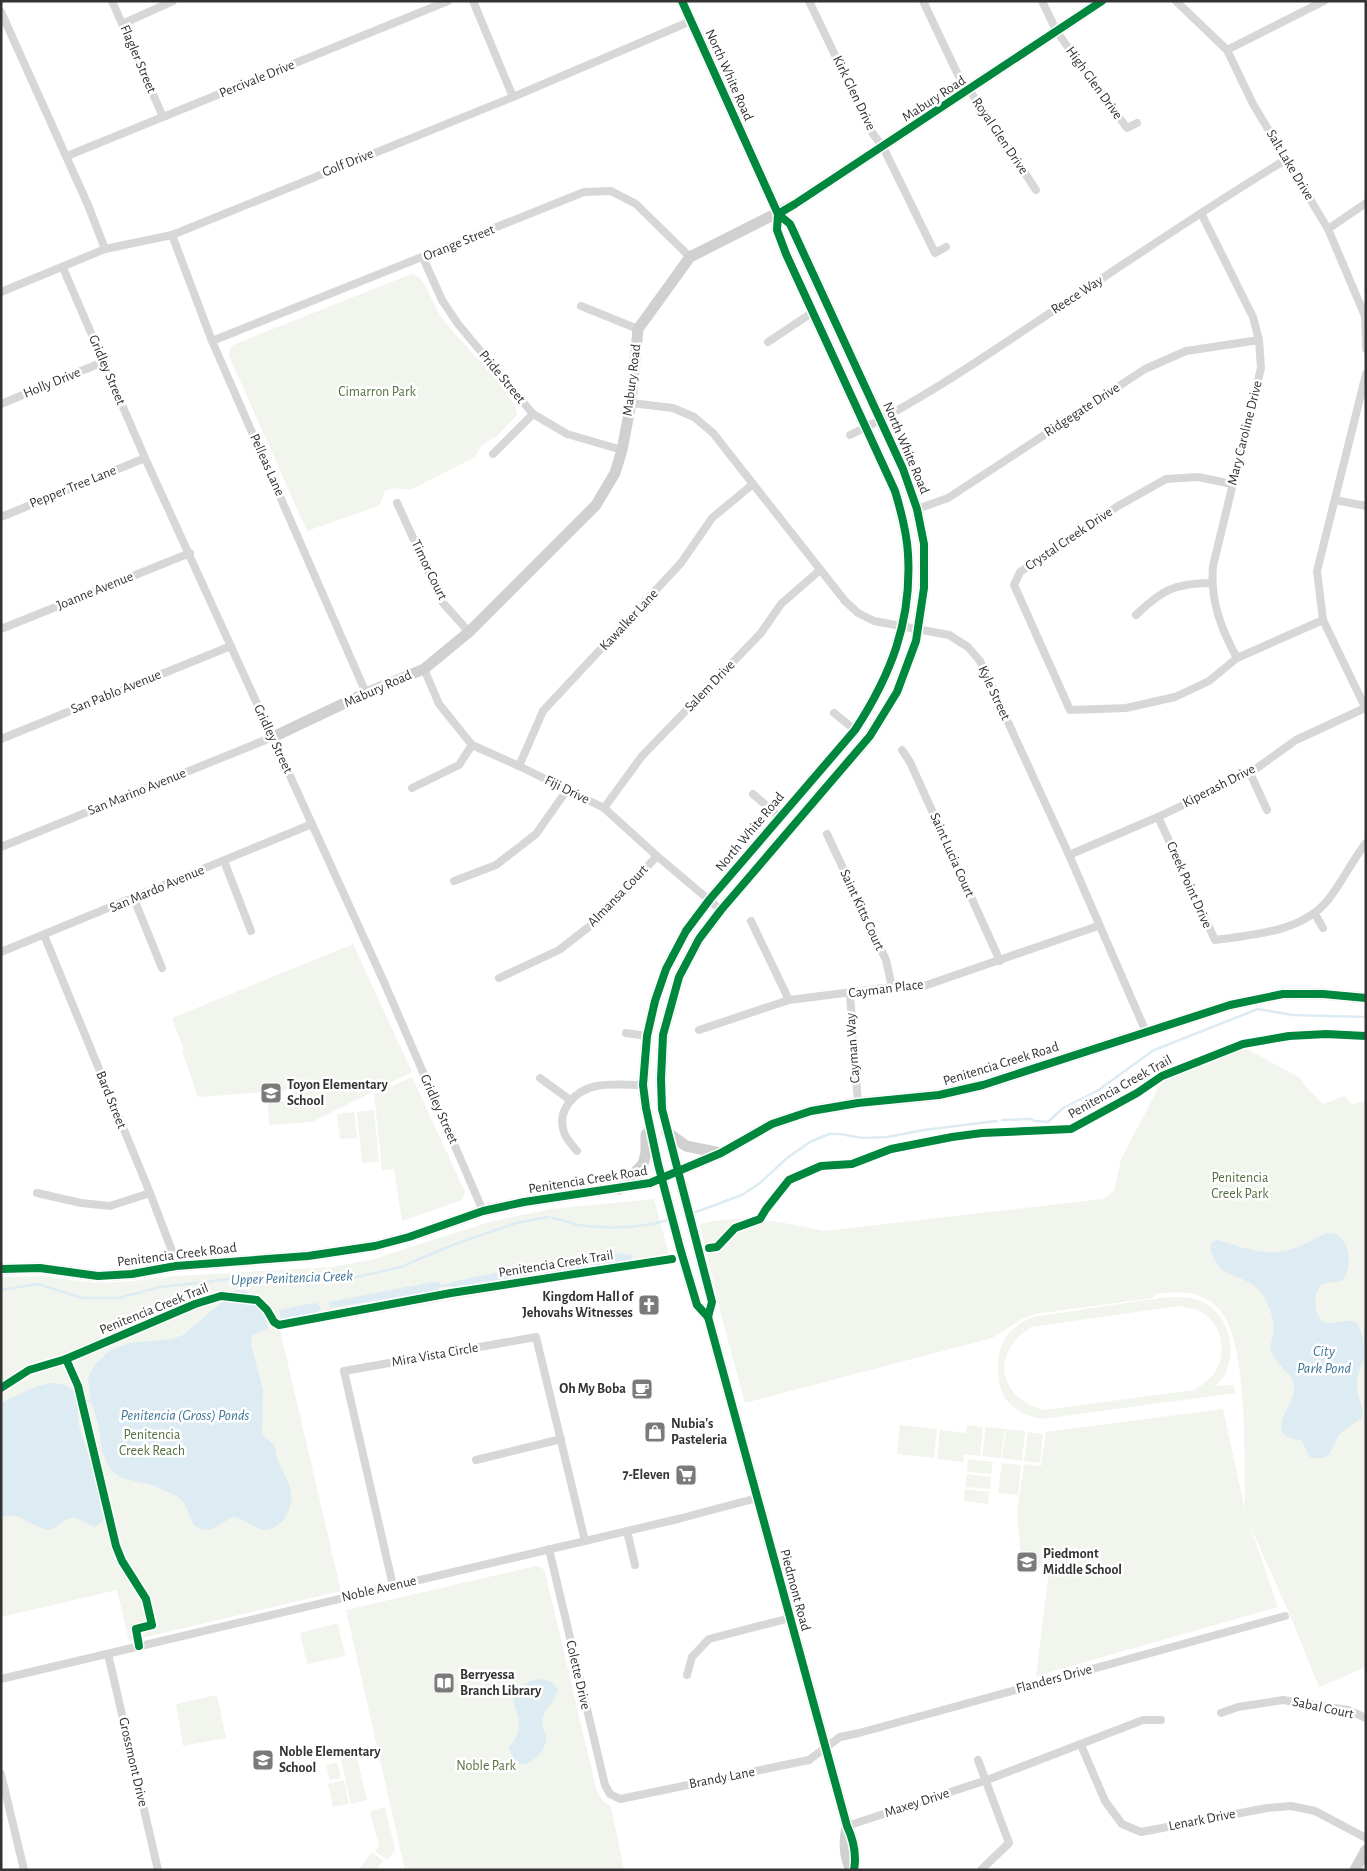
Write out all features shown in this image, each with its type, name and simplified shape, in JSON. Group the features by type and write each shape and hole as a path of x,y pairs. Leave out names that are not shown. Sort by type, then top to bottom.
{"main road":[{"name":"North White Road","path":"682,1 778,214 790,224 882,420 903,469 917,509 924,544 924,588 916,641 897,692 870,736 721,910 699,940 679,978 663,1035 661,1079 662,1109 685,1200"},
{"name":"Mabury Road","path":"273,737 366,693 424,669 469,632 596,505 615,473 622,450 631,403 638,329 690,257 796,204 1102,1"},
{"name":"North White Road","path":"667,1204 649,1123 643,1085 647,1036 655,1001 666,969 683,936 710,899 855,730 873,702 888,672 902,627 909,588 908,553 904,522 895,491 812,312 777,230 778,214"},
{"name":"Penitencia Creek Road","path":"1,1269 40,1268 98,1276 132,1274 176,1266 308,1256 375,1246 409,1237 483,1211 537,1200 619,1189 662,1180 721,1153 772,1124 811,1111 858,1103 940,1095 983,1085 1230,1005 1283,994 1323,994 1366,998"},
{"path":"619,1189 642,1164 646,1153 646,1136 649,1123"},
{"path":"667,1132 686,1146 721,1153"},
{"name":"Piedmont Road","path":"685,1200 712,1302 708,1317"},
{"name":"Piedmont Road","path":"667,1204 697,1305 708,1317 825,1747 847,1826 853,1839 856,1858 853,1870"},
{"path":"1355,1870 1366,1850"}],"street":[{"name":"Flagler Street","path":"112,1 162,117"},
{"path":"122,24 173,1"},
{"name":"Percivale Drive","path":"67,156 448,1"},
{"path":"473,1 514,97"},
{"name":"Kirk Glen Drive","path":"810,1 873,134 883,147 935,253 946,247"},
{"name":"Royal Glen Drive","path":"923,1 958,75 985,112 1036,190"},
{"name":"High Glen Drive","path":"1042,1 1057,32 1127,128 1138,123"},
{"name":"Salt Lake Drive","path":"1176,1 1228,50 1253,104 1328,229 1365,316 1366,349"},
{"path":"1228,50 1324,1"},
{"path":"1,12 67,156 105,249"},
{"name":"Golf Drive","path":"1,292 63,268 105,249 172,235 514,97 691,21"},
{"name":"Reece Way","path":"850,435 882,420 963,371 1233,192 1287,160"},
{"name":"Orange Street","path":"212,341 584,192 611,191 636,204 690,257"},
{"path":"1328,229 1366,203"},
{"name":"Mary Caroline Drive","path":"1201,213 1253,317 1259,340 1261,368 1213,566 1212,583 1220,622 1237,658"},
{"name":"Pelleas Lane","path":"172,235 212,341 366,693"},
{"name":"Pride Street","path":"423,258 442,300 458,324 533,414 567,434 622,450"},
{"name":"Gridley Street","path":"63,268 145,458 190,553 384,982 483,1211"},
{"path":"580,306 638,329"},
{"path":"768,342 812,312"},
{"name":"Ridgegate Drive","path":"917,509 948,498 1145,369 1186,351 1259,340"},
{"name":"Holly Drive","path":"1,404 103,362"},
{"path":"1365,708 1323,620 1317,571 1366,374"},
{"name":"Kyle Street","path":"631,403 673,408 694,417 713,433 844,601 858,613 874,621 949,634 968,647 980,661 1146,1032"},
{"path":"493,454 533,414"},
{"name":"Pepper Tree Lane","path":"1,517 145,458"},
{"name":"Crystal Creek Drive","path":"1232,484 1198,477 1166,479 1118,506 1020,572 1014,585 1070,710 1126,708 1175,697 1209,681 1237,658"},
{"name":"Kawalker Lane","path":"519,766 543,712 681,563 712,518 753,484"},
{"path":"1335,500 1366,506"},
{"name":"Timor Court","path":"397,503 443,603 469,632"},
{"name":"Joanne Avenue","path":"1,629 190,553"},
{"name":"Salem Drive","path":"604,808 642,756 761,633 781,604 820,570"},
{"path":"1136,615 1155,597 1177,586 1212,583"},
{"path":"1237,658 1323,620"},
{"name":"San Pablo Avenue","path":"1,739 231,646"},
{"name":"Fiji Drive","path":"424,669 439,704 472,745 604,808 656,856 721,910"},
{"name":"Kiperash Drive","path":"1068,856 1158,817 1250,773 1296,740 1365,708"},
{"path":"834,712 855,730"},
{"name":"San Marino Avenue","path":"1,847 273,737"},
{"path":"412,788 459,765 472,745"},
{"name":"Saint Lucia Court","path":"902,750 910,762 1000,961"},
{"path":"1250,773 1267,810"},
{"path":"454,881 496,865 536,834 567,790"},
{"path":"753,794 779,817"},
{"name":"Creek Point Drive","path":"1158,817 1215,940 1276,929 1294,924 1315,914 1332,894 1366,843"},
{"name":"San Mardo Avenue","path":"1,952 134,899 312,824"},
{"name":"Saint Kitts Court","path":"827,834 886,960 892,987"},
{"name":"Almansa Court","path":"499,978 559,950 599,919 656,856"},
{"path":"224,861 251,931"},
{"path":"134,899 162,968"},
{"path":"1315,914 1324,928"},
{"path":"751,921 789,1000"},
{"name":"Cayman Place","path":"699,1030 789,1000 850,994 892,987 921,987 1098,926"},
{"name":"Bard Street","path":"44,934 150,1193 172,1250 176,1266"},
{"name":"Cayman Way","path":"850,994 858,1103"},
{"path":"626,1033 647,1036"},
{"path":"540,1078 570,1100"},
{"path":"577,1151 566,1137 563,1128 565,1109 570,1100 583,1091 597,1086 643,1085"},
{"path":"37,1193 81,1203 110,1206 150,1193"},
{"name":"Mira Vista Circle","path":"393,1586 344,1371 536,1337 585,1541"},
{"path":"476,1460 561,1439"},
{"name":"Noble Avenue","path":"1,1679 627,1531 757,1498"},
{"path":"627,1531 635,1565"},
{"name":"Colette Drive","path":"549,1549 605,1785 615,1798"},
{"name":"Flanders Drive","path":"825,1747 840,1737 1285,1616"},
{"path":"687,1675 692,1657 709,1639 790,1618"},
{"name":"Grossmont Drive","path":"108,1654 158,1870"},
{"name":"Sabal Court","path":"1221,1713 1238,1706 1283,1700 1348,1710 1366,1718"},
{"name":"Maxey Drive","path":"847,1826 987,1780 1142,1720 1161,1720"},
{"name":"Lenark Drive","path":"1081,1745 1105,1801 1122,1824 1141,1832 1267,1808 1291,1806 1315,1811 1366,1838"},
{"name":"Brandy Lane","path":"615,1798 626,1799 731,1775 757,1772 806,1760 825,1747"},
{"path":"978,1760 1009,1843 982,1870"},
{"path":"1,1774 24,1870"}],"green space":[{"name":"Cimarron Park","path":"411,274 420,278 444,320 507,393 517,415 497,436 482,445 475,457 410,490 393,488 385,491 379,506 307,531 229,356 230,348 233,345"},
{"path":"353,944 412,1072 312,1122 269,1125 268,1102 294,1101 293,1090 198,1097 172,1018"},
{"name":"Penitencia Creek Park","path":"1242,1046 1300,1078 1305,1086 1323,1104 1345,1096 1352,1104 1366,1101 1366,1667 1319,1687 1249,1523 1278,1607 1036,1676 1049,1570 1021,1562 1017,1512 1024,1464 1041,1466 1046,1432 1223,1409 1245,1510 1243,1404 1240,1374 1236,1347 1229,1325 1219,1309 1205,1298 1197,1295 1173,1292 1155,1294 1153,1298 1035,1314 1022,1319 992,1338 745,1403 723,1322 700,1224 731,1219 746,1219 778,1222 824,1231 1103,1199 1114,1191 1121,1159 1161,1083 1186,1068"},
{"path":"412,1077 465,1192 462,1200 402,1221 394,1169 382,1170 374,1094"},
{"path":"374,1110 379,1162 362,1163 357,1112"},
{"path":"354,1112 357,1138 340,1139 337,1114"},
{"name":"Penitencia Creek Reach","path":"654,1199 671,1262 280,1330 341,1591 129,1641 117,1590 1,1617 1,1277 41,1276 96,1283 175,1276 333,1267 374,1259 489,1222 551,1209"},
{"path":"1167,1297 1197,1299 1218,1314 1224,1323 1228,1333 1231,1353 1224,1376 1216,1386 1234,1385 1235,1393 1041,1419 1026,1414 1012,1406 1003,1395 999,1382 998,1362 1001,1346 1005,1339 1016,1327 1032,1317","holes":["1178,1306 1195,1309 1204,1314 1215,1325 1221,1339 1220,1362 1217,1369 1210,1378 1194,1390 1044,1410 1028,1404 1009,1385 1005,1373 1005,1361 1018,1337 1031,1327"]},
{"path":"900,1425 937,1429 934,1458 897,1454"},
{"path":"967,1425 983,1427 980,1456 964,1454 963,1462 937,1459 940,1430 966,1433"},
{"path":"986,1427 1005,1429 1001,1458 982,1456"},
{"path":"1006,1429 1025,1431 1022,1461 1002,1458"},
{"path":"1028,1432 1043,1434 1040,1463 1024,1461"},
{"path":"968,1459 993,1462 991,1474 967,1472"},
{"path":"1002,1463 1021,1465 1018,1495 998,1493"},
{"path":"967,1474 991,1477 990,1489 965,1487"},
{"path":"965,1489 989,1492 988,1504 964,1501"},
{"name":"Noble Park","path":"536,1566 542,1568 545,1572 597,1792 604,1802 611,1807 624,1870 405,1870 346,1610"},
{"path":"338,1623 345,1656 307,1664 300,1633"},
{"path":"217,1695 226,1738 183,1746 176,1704"},
{"path":"356,1754 367,1800 351,1804 340,1755"},
{"path":"337,1762 341,1778 330,1780 326,1765"},
{"path":"344,1780 349,1804 333,1807 328,1784"},
{"path":"385,1807 395,1850 387,1860 375,1851 379,1846 370,1811"},
{"path":"372,1852 383,1861 376,1870 358,1870"}],"water":[{"name":"City Park Pond","path":"1327,1233 1338,1235 1343,1240 1348,1251 1349,1264 1342,1281 1325,1283 1319,1287 1315,1303 1316,1309 1320,1319 1324,1322 1352,1321 1359,1327 1363,1339 1364,1353 1357,1387 1363,1414 1361,1418 1341,1433 1328,1455 1324,1458 1318,1458 1310,1457 1301,1440 1287,1437 1282,1432 1283,1418 1294,1391 1289,1374 1279,1364 1270,1350 1274,1328 1267,1302 1252,1284 1222,1269 1212,1254 1211,1247 1212,1242 1217,1240 1257,1251 1277,1252 1298,1247"},
{"path":"618,1253 632,1255 632,1259 612,1265 591,1265 590,1259"},
{"path":"576,1257 586,1260 585,1267 551,1275 451,1288 451,1283 460,1280"},
{"path":"433,1282 440,1283 441,1286 436,1291 330,1308 329,1302"},
{"name":"Penitencia (Gross) Ponds","path":"235,1291 248,1292 248,1298 265,1312 268,1328 252,1335 251,1344 263,1390 262,1434 275,1446 276,1455 289,1485 291,1502 283,1520 271,1529 261,1529 241,1519 232,1517 207,1530 194,1525 184,1503 177,1496 152,1485 122,1478 109,1467 102,1451 88,1378 94,1366 109,1351 130,1343 172,1339 183,1335"},
{"path":"314,1303 318,1304 321,1308 315,1314 281,1320 279,1310"},
{"name":"Penitencia (Gross) Ponds","path":"52,1383 69,1387 77,1399 79,1425 95,1474 104,1512 103,1521 94,1527 76,1518 67,1519 53,1528 45,1529 18,1517 7,1516 1,1518 1,1403 37,1386"},
{"path":"543,1679 551,1682 558,1689 543,1717 542,1723 546,1740 542,1751 536,1758 526,1764 520,1764 515,1762 509,1748 519,1730 514,1698 519,1689 527,1683"}],"waterway":[{"name":"Upper Penitencia Creek","path":"1002,1120 1031,1119 1048,1122 1063,1108 1097,1091 1154,1050 1258,1009 1292,1015 1366,1017"},
{"name":"Upper Penitencia Creek","path":"693,1213 742,1195 760,1183 787,1158 810,1142 829,1134 863,1138 887,1137 924,1130 997,1121"},
{"name":"Upper Penitencia Creek","path":"1,1290 38,1284 82,1298 119,1298 160,1287 231,1279 352,1278 401,1267 455,1244 516,1223 548,1217"},
{"name":"Upper Penitencia Creek","path":"552,1218 582,1225 607,1227 638,1226 669,1220"},
{"path":"440,1286 454,1284"},
{"path":"76,1404 92,1400"}],"cycle path":[{"path":"682,1 778,214 790,224 903,469 917,509 924,544 924,588 916,641 897,692 870,736 721,910 699,939 679,977 663,1035 662,1109 712,1302 708,1317 847,1826 853,1842 855,1853 854,1870"},
{"path":"778,214 1102,1"},
{"path":"708,1317 697,1305 680,1248 658,1164 646,1108 643,1085 647,1036 655,1001 666,969 686,931 710,899 855,730 868,709 889,668 896,646 902,625 908,579 906,538 895,491 786,254 777,230 778,214"},
{"path":"1,1269 40,1268 98,1276 132,1274 176,1266 308,1256 375,1246 409,1237 483,1211 524,1202 650,1183 721,1153 772,1124 811,1111 858,1103 939,1095 983,1085 1230,1005 1283,994 1323,994 1366,998"},
{"name":"Penitencia Creek Trail","path":"709,1248 717,1247 735,1228 760,1219 789,1180 821,1166 852,1164 891,1149 952,1137 982,1133 1071,1129 1137,1093 1162,1076 1243,1044 1289,1036 1326,1034 1366,1036"},
{"name":"Penitencia Creek Trail","path":"1,1388 29,1370 66,1359 195,1304 221,1296 257,1300 267,1310 274,1322 279,1325 451,1293 672,1259"},
{"path":"66,1359 78,1386 116,1546 122,1561 146,1599 152,1625 136,1629 139,1646"}],"place":[{"name":"Toyon Elementary School","path":"271,1093"},
{"name":"Kingdom Hall of Jehovahs Witnesses","path":"649,1305"},
{"name":"Oh My Boba","path":"642,1389"},
{"name":"Nubia's Pasteleria","path":"655,1432"},
{"name":"7-Eleven","path":"686,1475"},
{"name":"Piedmont Middle School","path":"1027,1562"},
{"name":"Berryessa Branch Library","path":"444,1683"},
{"name":"Noble Elementary School","path":"263,1760"}]}
